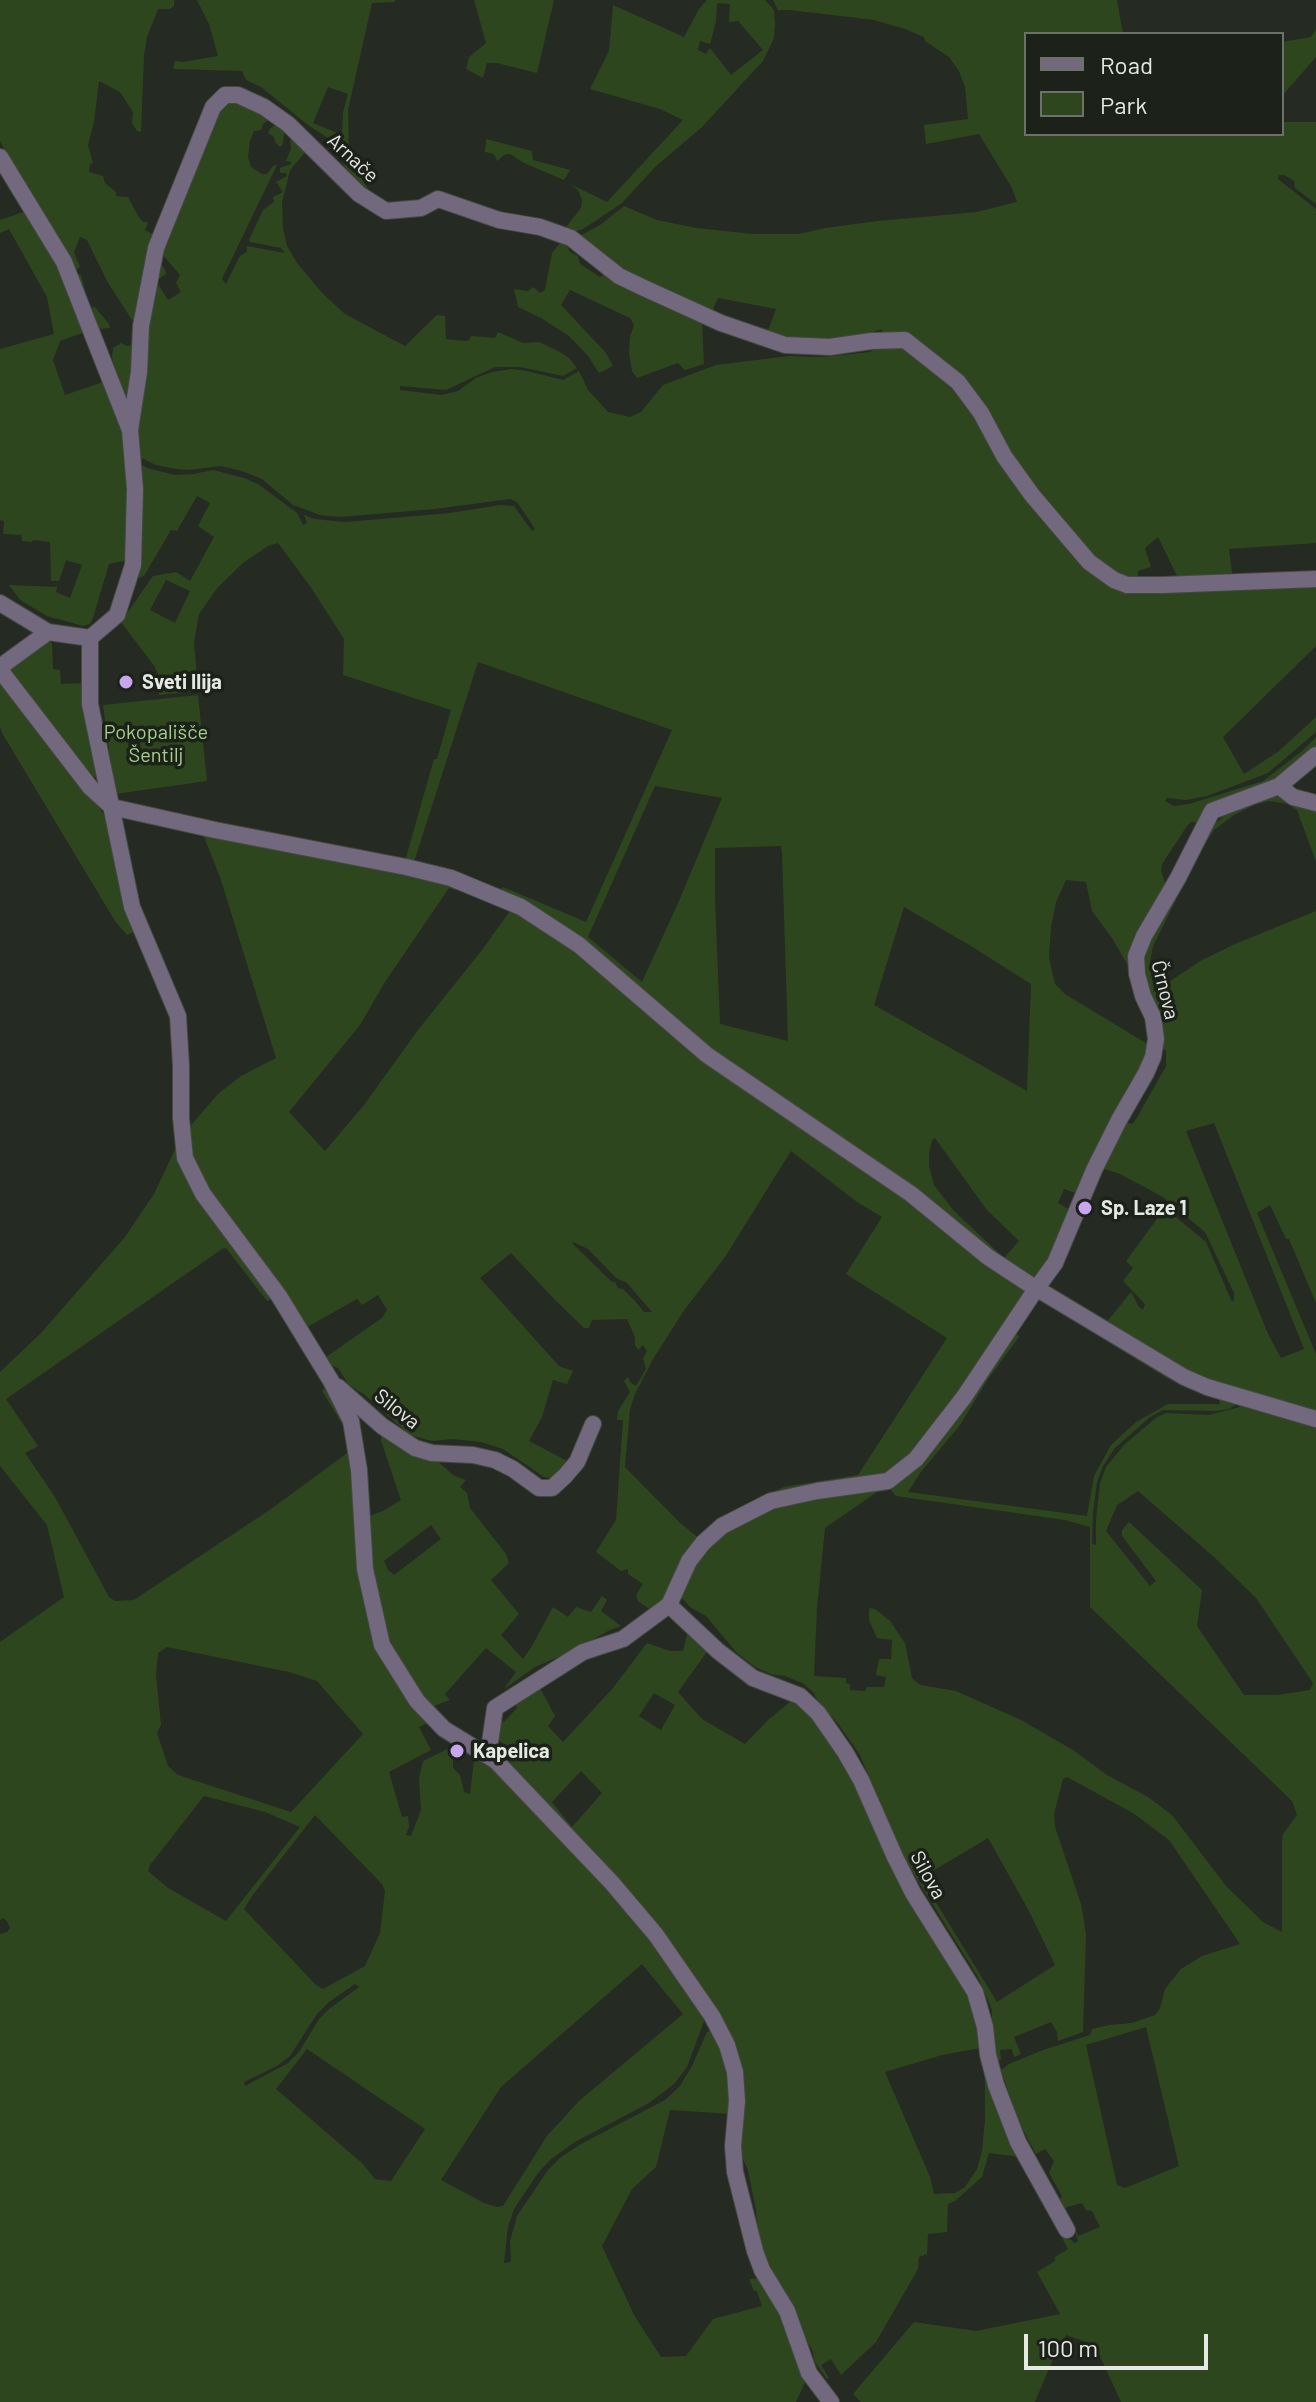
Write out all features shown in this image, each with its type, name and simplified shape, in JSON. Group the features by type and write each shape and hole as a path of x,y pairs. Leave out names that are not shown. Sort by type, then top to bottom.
{"street":[{"name":"Arnače","path":"130,430 139,372 141,326 156,248 213,107 225,95 238,95 264,107 288,124 359,194 386,211 421,208 438,199 499,220 540,227 571,238 619,276 721,323 785,345 830,347 905,340 958,382 1032,495 1089,562 1114,580 1127,585 1163,585 1316,579"},
{"path":"0,157 64,262 130,430 135,489 133,565 117,615 90,638 48,632 0,603"},
{"path":"48,632 0,668 90,787 112,807 436,874 521,907 579,945 707,1055 911,1194 988,1257 1036,1289 1184,1377 1207,1387 1316,1419"},
{"path":"90,638 90,704 132,907 178,1016 185,1158 203,1194 279,1296 331,1381 351,1421 359,1470 365,1569 382,1645 417,1701 435,1720 444,1729 496,1761 621,1893 656,1935 712,2016 727,2045 735,2072 735,2172 755,2251 762,2270 787,2311 809,2373 831,2402"},
{"name":"Črnova","path":"1036,1289 1055,1263 1094,1170 1153,1057 1156,1039 1153,1017 1137,974 1136,956 1144,936 1212,811 1279,786 1316,755"},
{"path":"1279,786 1293,797 1316,803"},
{"path":"488,1756 495,1708 583,1652 623,1639 669,1605 689,1561 722,1526 771,1501 888,1481 916,1459 964,1397 1036,1289"},
{"name":"Silova","path":"331,1381 382,1426 415,1448 432,1453 473,1455 495,1460 539,1488 552,1488 577,1462 593,1424"},
{"name":"Silova","path":"669,1605 718,1651 753,1678 800,1696 818,1713 845,1752 913,1893 975,1992 996,2085 1018,2142 1067,2230"}],"green space":[{"path":"0,0 174,0 174,6 170,9 158,9 147,37 141,132 132,123 133,112 120,92 99,81 88,145 93,163 89,172 103,176 116,196 128,197 138,216 143,222 148,222 145,230 156,236 137,328 107,281 87,240 80,237 74,252 80,267 76,270 81,275 86,294 86,306 91,309 94,306 110,328 97,329 0,141"},
{"path":"197,0 395,0 372,3 348,110 349,152 371,193 348,172 328,138 261,87 246,80 242,71 173,69 175,61 218,56 209,24","holes":["328,87 348,94 342,135 313,123"]},
{"path":"474,0 554,0 537,73 487,63 483,78 466,69 469,57 486,43"},
{"path":"707,0 765,0 774,10 775,23 774,38 763,61 702,127 655,167 622,203 583,229 567,234 566,227 581,208 582,200 578,190 570,184 607,202 683,120 660,109 590,89 609,51 613,5 684,37","holes":["717,3 730,4 729,22 738,21 763,50 731,75 710,48 706,54 698,50 700,41 710,44"]},
{"path":"773,0 1117,0 1123,32 1024,32 1024,136 1284,136 1284,122 1316,122 1316,204 1295,188 1294,181 1284,175 1279,175 1278,179 1316,209 1316,543 1229,549 1232,573 1179,580 1158,537 1145,548 1151,567 1138,571 1138,582 1117,577 1095,564 1079,547 1013,465 983,410 977,414 1005,464 1035,504 1087,563 1109,581 1124,588 1158,589 1316,581 1316,646 1223,737 1244,774 1279,751 1316,717 1316,732 1268,773 1207,796 1186,800 1167,798 1165,801 1174,806 1189,804 1263,781 1316,737 1316,749 1288,773 1218,806 1201,823 1191,822 1187,826 1162,864 1165,883 1169,882 1131,953 1130,969 1092,911 1086,882 1066,880 1056,902 1049,958 1055,984 1065,994 1149,1045 1144,1068 1093,1157 1078,1194 1064,1189 1058,1203 1070,1210 1063,1231 1046,1269 1033,1277 1021,1274 1003,1261 911,1186 757,1084 594,950 553,920 501,889 503,887 586,922 672,730 478,662 414,862 405,861 451,710 343,675 344,639 278,543 243,563 218,587 199,614 194,642 198,691 159,695 155,667 121,622 153,576 176,572 190,581 214,537 198,526 210,503 197,496 177,531 171,530 144,576 139,578 136,574 139,509 137,462 147,468 175,475 213,470 244,478 258,484 297,513 303,525 307,523 304,515 346,522 450,513 500,505 514,506 532,531 535,529 517,502 510,499 340,517 320,515 293,505 262,479 242,471 221,466 176,469 156,465 137,456 135,442 143,325 155,263 165,269 166,274 156,281 168,300 181,292 176,283 180,275 157,248 214,111 222,104 237,101 269,119 261,130 254,131 248,157 251,167 262,174 267,174 277,165 222,279 226,284 240,256 247,252 247,246 285,253 281,248 249,240 263,210 274,202 273,197 283,192 276,182 287,176 280,173 280,168 291,164 286,161 291,149 290,136 284,133 280,147 268,133 277,123 308,149 290,170 282,203 287,246 323,294 345,314 405,346 437,315 445,316 446,339 465,341 471,336 495,338 498,332 523,343 539,342 569,358 577,368 563,376 520,367 495,367 446,390 400,386 400,390 442,395 458,391 476,378 492,372 512,369 563,380 579,371 588,390 608,412 630,417 641,412 663,385 716,365 789,356 822,357 871,352 883,331 881,329 848,342 789,340 767,333 776,309 718,298 710,316 628,279 576,238 600,225 624,206 657,220 696,228 753,234 799,234 878,221 977,212 1017,202 1012,188 979,134 926,144 924,125 968,119 965,87 949,57 925,41 924,37 905,29 874,20 778,10","holes":["166,580 190,591 175,623 150,610","655,786 722,798 642,982 588,937","781,846 782,853 788,1041 720,1024 715,899 715,848","904,907 1031,984 1027,1091 874,1005","935,1138 987,1210 1019,1241 1004,1258 953,1210 934,1185 929,1166 932,1140"]},
{"path":"1316,29 1316,57 1284,94 1284,42 1311,37"},
{"path":"486,139 532,151 533,160 570,170 564,180 510,154 497,161 494,154 485,152"},
{"path":"29,210 54,249 88,331 60,341 53,360 65,395 106,381 128,442 128,560 109,564 93,618 90,624 83,626 47,616 20,600 9,585 57,587 56,592 70,598 82,565 66,560 59,581 51,581 50,542 22,541 21,535 3,534 4,521 0,520 0,349 54,334 47,297 9,229 0,233 0,220"},
{"path":"557,239 565,242 570,252 578,256 580,264 600,277 603,276 595,266 702,320 704,364 685,370 678,363 637,378 632,371 629,352 634,325 630,318 570,290 561,305 606,353 613,366 599,373 569,336 518,307 514,289 528,291 533,287 540,293 545,290 552,253 560,243"},
{"path":"121,343 127,346 136,344 130,411 118,387 112,357 113,348"},
{"path":"49,639 53,669 60,670 61,684 87,683 100,779 92,776 81,764 10,676 9,668"},
{"path":"0,684 109,823 134,932 127,935 115,921 2,733"},
{"name":"Pokopališče Šentilj","path":"198,695 207,781 115,794 103,705"},
{"path":"1263,796 1280,797 1316,808 1316,862 1297,810 1288,804 1269,801 1254,805 1214,830 1153,946 1150,962 1154,992 1202,960 1316,911 1316,1303 1289,1239 1286,1239 1270,1205 1257,1213 1316,1354 1316,1413 1235,1389 1189,1371 1106,1323 1131,1292 1143,1310 1145,1304 1123,1281 1133,1268 1126,1261 1165,1208 1206,1242 1232,1302 1234,1300 1234,1293 1205,1232 1163,1197 1120,1174 1099,1167 1123,1122 1132,1124 1135,1121 1166,1066 1166,1050 1160,1048 1142,957 1205,833 1228,812","holes":["1214,1123 1304,1349 1281,1358 1268,1334 1186,1131"]},
{"path":"203,834 426,878 489,896 559,938 1025,1289 1022,1298 935,1432 885,1477 740,1512 665,1598 648,1608 638,1601 636,1595 643,1584 628,1574 628,1569 621,1571 596,1552 616,1520 623,1420 617,1420 618,1411 630,1392 624,1381 628,1377 636,1386 646,1369 643,1359 647,1351 643,1345 638,1350 627,1319 592,1320 589,1328 584,1328 511,1253 480,1278 559,1366 573,1371 567,1384 553,1380 542,1417 529,1441 571,1463 554,1479 544,1477 503,1449 481,1442 453,1439 432,1441 410,1435 365,1395 349,1385 338,1368 320,1361 382,1318 387,1310 378,1295 362,1305 357,1299 302,1330 197,1179 186,1131 218,1094 241,1076 276,1058 221,880","holes":["449,888 491,900 510,911 364,1105 325,1151 289,1112 360,1025 385,982","791,1151 857,1202 882,1217 846,1274 947,1338 858,1475 784,1487 726,1514 700,1539 625,1467 630,1409 653,1359 685,1309 725,1257","573,1244 588,1249 616,1278 627,1283 652,1312 644,1312"]},
{"path":"179,1141 273,1299 267,1301 226,1248 222,1249 6,1399 38,1446 25,1453 55,1497 109,1597 115,1601 134,1600 271,1509 346,1454 349,1448 344,1427 322,1391 328,1385 342,1409 351,1449 354,1508 378,1646 430,1722 419,1727 431,1750 389,1772 402,1817 408,1816 406,1835 411,1836 421,1810 419,1778 423,1761 456,1745 460,1754 453,1759 453,1768 460,1775 464,1792 470,1794 475,1752 486,1758 617,1894 706,2016 687,2067 674,2084 649,2103 575,2142 538,2173 514,2209 508,2227 504,2263 511,2262 510,2241 517,2216 548,2170 581,2144 665,2100 680,2086 707,2032 713,2030 730,2066 732,2114 670,2110 656,2167 632,2189 602,2246 634,2315 661,2357 686,2356 713,2319 762,2306 749,2279 758,2278 781,2308 807,2378 796,2402 0,2402 0,1934 10,1928 7,1921 3,1918 0,1920 0,1642 64,1597 47,1525 0,1466 0,1372 41,1333 125,1237 154,1194","holes":["167,1647 289,1672 317,1681 363,1734 291,1812 178,1775 168,1766 157,1733 161,1725 156,1675 158,1653","204,1796 265,1812 300,1827 226,1921 168,1888 148,1871","315,1815 382,1884 385,1891 380,1933 365,1966 323,1989 244,1909","642,1964 683,2014 579,2101 547,2136 503,2206 484,2203 441,2180 501,2087","355,1984 359,1987 319,2019 299,2052 288,2063 245,2086 244,2082 290,2056 317,2014","307,2049 425,2129 391,2181 375,2179 363,2164 276,2089"]},
{"path":"1037,1295 1154,1366 1316,1426 1316,2402 1121,2402 1095,2345 1066,2335 1035,2402 861,2402 853,2394 914,2322 976,2331 1060,2314 1037,2272 1068,2249 1062,2238 1067,2237 1075,2243 1078,2241 1072,2223 1078,2236 1100,2227 1092,2211 1086,2210 1082,2203 1061,2212 1057,2204 1062,2196 1049,2173 1054,2161 1045,2149 1036,2154 1018,2120 1001,2070 1043,2050 1090,2035 1092,2029 1132,2023 1155,2015 1165,1989 1181,1969 1202,1956 1240,1944 1169,1840 1133,1813 1067,1777 1063,1779 1054,1814 1055,1827 1081,1904 1086,1934 1083,2032 1058,2041 1051,2022 1014,2037 1021,2054 1014,2057 1012,2049 1000,2050 1001,2060 997,2062 992,2045 992,2010 978,1977 902,1855 860,1755 813,1692 802,1683 755,1667 737,1653 706,1616 682,1598 674,1596 715,1535 764,1507 885,1487 885,1491 877,1492 825,1528 814,1676 846,1678 850,1690 884,1687 886,1677 876,1675 879,1659 891,1659 892,1640 877,1638 869,1620 869,1608 875,1609 890,1621 905,1643 912,1678 920,1685 956,1691 1021,1720 1073,1750 1107,1775 1148,1797 1172,1815 1226,1886 1263,1922 1282,1932 1282,1841 1283,1834 1297,1815 1292,1801 1090,1607 1090,1527 1065,1520 896,1496 891,1490","holes":["1040,1300 1167,1378 1219,1400 1220,1404 1168,1404 1136,1422 1111,1445 1094,1476 1087,1516 908,1492 960,1425 1019,1337 1013,1329","1237,1404 1240,1407 1209,1415 1167,1413 1157,1417 1125,1444 1106,1467 1100,1483 1096,1545 1092,1544 1097,1482 1115,1448 1150,1417 1163,1410 1229,1409","1138,1491 1214,1557 1256,1598 1313,1683 1310,1690 1277,1695 1244,1695 1197,1626 1202,1590 1129,1522 1122,1530 1122,1536 1156,1581 1150,1586 1106,1531 1117,1505","988,1838 1055,1965 997,2002 921,1878","1146,2027 1179,2166 1125,2188 1117,2185 1086,2045"]},
{"path":"382,1430 434,1458 453,1475 466,1480 460,1487 467,1493 470,1508 506,1554 509,1563 491,1580 519,1614 501,1635 523,1659 553,1607 568,1617 576,1607 591,1612 602,1596 607,1600 601,1611 621,1626 535,1667 504,1689 516,1672 486,1648 445,1694 450,1700 424,1706 390,1655 364,1537 367,1517 401,1500 381,1440","holes":["431,1525 441,1539 394,1575 388,1570 384,1561"]},
{"path":"689,1627 709,1649 678,1692 702,1719 745,1744 796,1697 826,1729 970,1990 1020,2157 989,2153 982,2177 948,2204 947,2232 928,2234 927,2254 919,2257 918,2269 876,2342 841,2375 831,2359 821,2365 827,2379 815,2362 812,2349 768,2269 758,2238 748,2170 737,2147 739,2103 709,2004 507,1766 515,1754 495,1737 500,1719 504,1722 517,1708 513,1700 539,1686 555,1716 548,1726 563,1742 613,1688 647,1643 670,1651 683,1651","holes":["654,1693 675,1705 661,1730 639,1716","581,1771 602,1793 572,1827 552,1802","980,2048 985,2082 985,2120 977,2169 965,2187 955,2193 934,2194 930,2177 885,2072 942,2055"]}],"place":[{"name":"Sveti Ilija","path":"126,682"},
{"name":"Sp. Laze 1","path":"1085,1208"},
{"name":"Kapelica","path":"457,1751"}]}
